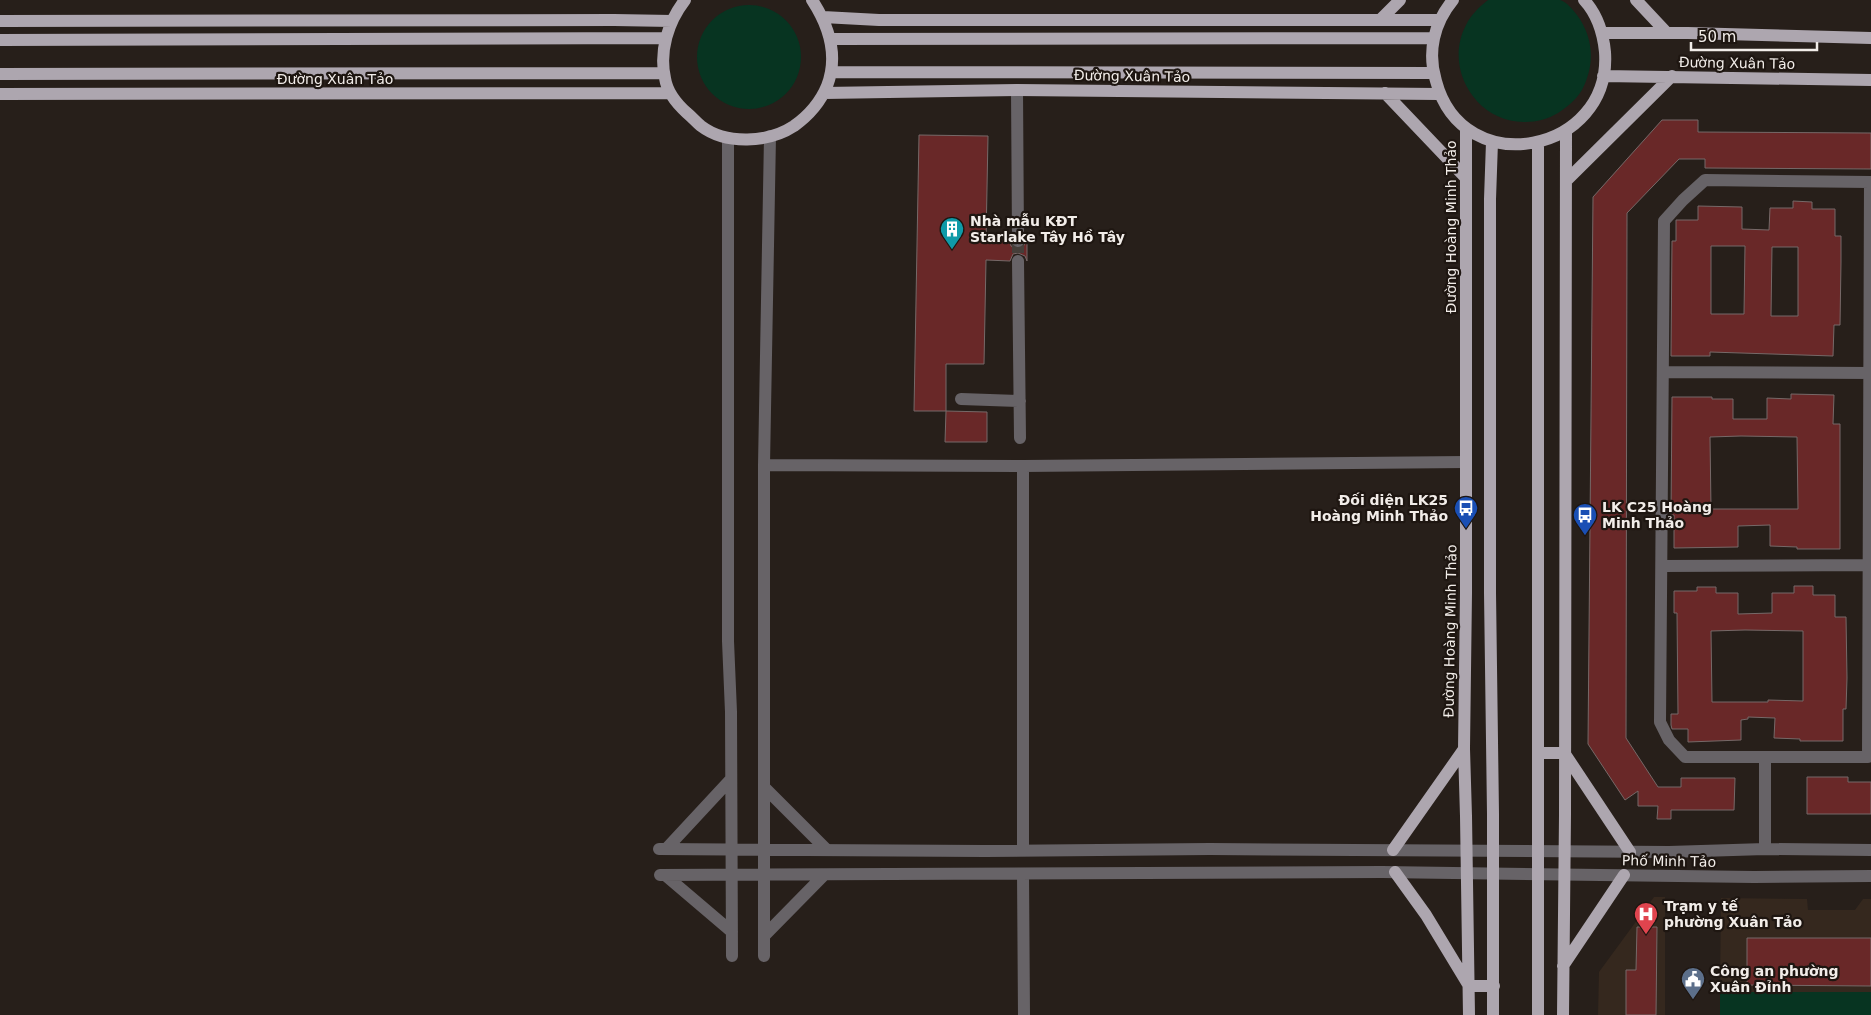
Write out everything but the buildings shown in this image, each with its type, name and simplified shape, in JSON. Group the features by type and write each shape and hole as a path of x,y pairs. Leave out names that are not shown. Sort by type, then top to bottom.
{"main road":[{"path":"685,0 674,14 666,38 664,73 670,93 681,108 702,127 728,138 757,140 784,132 808,116 824,93 831,72 831,39 823,17 812,0"},
{"path":"1380,20 1400,0"},
{"path":"1453,0 1443,12 1433,38 1431,66 1439,94 1455,118 1466,128 1492,142 1532,144 1559,135 1582,118 1598,94 1606,65 1602,33 1591,8 1584,0"},
{"path":"1636,0 1667,33"},
{"path":"823,17 879,20 1440,20"},
{"path":"0,21 672,21"},
{"name":"Đường Xuân Tảo","path":"1602,33 1871,38"},
{"path":"0,40 666,38"},
{"path":"831,39 1433,38"},
{"name":"Đường Xuân Tảo","path":"831,72 1433,73"},
{"name":"Đường Xuân Tảo","path":"0,74 664,73"},
{"name":"Đường Xuân Tảo","path":"1603,76 1871,80"},
{"path":"1566,181 1672,76"},
{"name":"Đường Xuân Tảo","path":"824,93 1017,90 1439,94"},
{"name":"Đường Xuân Tảo","path":"0,94 670,93"},
{"path":"1385,93 1466,178"},
{"name":"Đường Hoàng Minh Thảo","path":"1466,128 1466,594 1464,749 1469,1015"},
{"path":"1563,1015 1566,130"},
{"path":"1492,142 1490,199 1490,593 1494,850 1493,1015"},
{"path":"1538,142 1538,1015"},
{"path":"1466,594 1490,593"},
{"path":"1393,850 1464,749"},
{"path":"1539,753 1565,753"},
{"path":"1565,753 1630,852"},
{"path":"1389,872 1426,915 1469,986 1494,986"},
{"path":"1563,966 1624,876"}],"street":[{"path":"1017,90 1018,241"},
{"path":"764,956 764,465 770,136"},
{"path":"728,138 728,641 732,779 732,956"},
{"path":"1705,180 1870,182 1870,373 1868,757 1685,757 1668,740 1660,722 1664,221 1705,180"},
{"path":"1018,261 1020,438"},
{"path":"1663,372 1870,373"},
{"path":"961,399 1020,401"},
{"path":"764,465 1023,466 1466,462"},
{"path":"1023,466 1023,849"},
{"path":"1662,566 1869,565"},
{"path":"1764,758 1764,849"},
{"name":"Phố Minh Tảo","path":"732,779 662,849 985,851 1023,849 1494,850 1630,852 1764,849 1871,850"},
{"path":"764,787 826,849"},
{"name":"Phố Minh Tảo","path":"732,932 662,875 1389,872 1624,876 1871,876"},
{"path":"1024,874 1024,1015"},
{"path":"764,936 824,875"}],"shaded area":[{"name":"Trạm y tế phường Xuân Tảo","path":"1654,897 1665,897 1665,1015 1598,1015 1599,972"},
{"path":"1721,898 1807,899 1808,910 1855,910 1863,899 1871,899 1871,992 1720,992"}],"green space":[{"path":"1488,0 1560,0 1570,6 1583,24 1591,52 1589,71 1580,94 1558,113 1534,121 1508,120 1492,113 1479,103 1469,90 1462,75 1459,59 1460,42 1470,18"},
{"path":"749,5 769,9 786,20 797,37 801,57 797,77 786,94 769,105 749,109 729,105 712,94 701,77 697,57 701,37 712,20 729,9"},
{"path":"1720,992 1871,992 1871,1015 1720,1015"}],"tunnel":[{"path":"1018,241 1018,261"}],"place":[{"name":"Nhà mẫu KĐT Starlake Tây Hồ Tây","path":"952,250"},
{"name":"Đối diện LK25 Hoàng Minh Thảo","path":"1466,529"},
{"name":"LK C25 Hoàng Minh Thảo","path":"1585,536"},
{"name":"Trạm y tế phường Xuân Tảo","path":"1646,935"},
{"name":"Công an phường Xuân Đỉnh","path":"1693,1000"}]}
